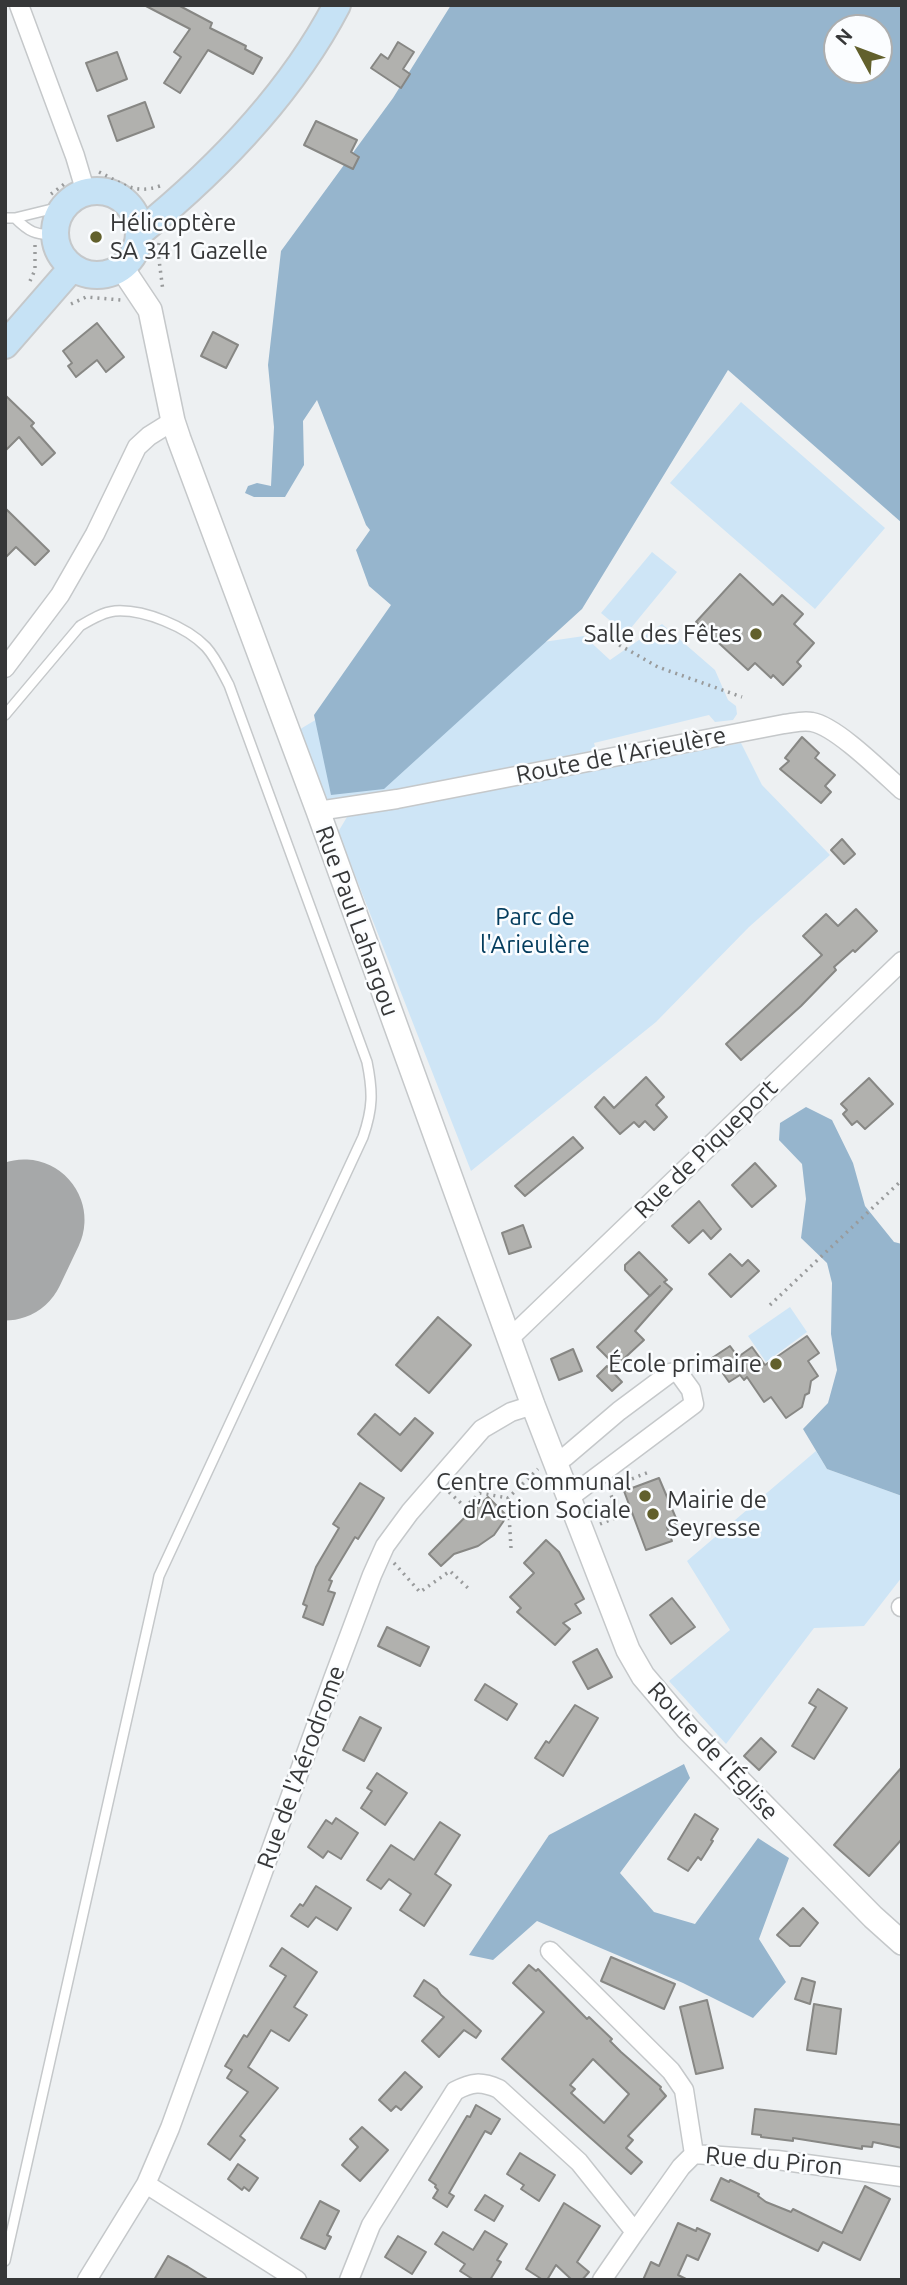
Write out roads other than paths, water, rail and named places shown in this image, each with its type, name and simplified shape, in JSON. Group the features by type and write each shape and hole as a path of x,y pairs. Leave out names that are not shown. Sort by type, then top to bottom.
{"main road":[{"path":"149,237 130,206 110,192 97,191 71,191 57,219 45,233 72,268 85,274 111,274 122,268 132,257 138,244 149,237 289,84 314,47 337,5"},
{"path":"130,206 178,187 219,160"},
{"path":"5,345 72,268"}],"street":[{"path":"19,5 75,156 71,191"},
{"name":"Rue Paul Lahargou","path":"122,268 150,310 176,430 318,811 533,1405"},
{"path":"5,668 61,595 95,534 137,447 149,436 176,430"},
{"name":"Route de l'Arieulère","path":"318,811 397,799 784,723 811,722 824,726 847,743 902,790"},
{"name":"Rue de Piqueport","path":"510,1338 902,961"},
{"path":"555,1459 565,1457 618,1410 670,1373 678,1372 691,1390 694,1404 687,1411 570,1497"},
{"name":"Route de l'Église","path":"533,1405 628,1650 643,1676 723,1766 902,1943"},
{"name":"Rue de l'Aérodrome","path":"87,2280 146,2184 170,2128 328,1692 383,1551 410,1512 482,1429 511,1412 533,1405"},
{"name":"Rue du Piron","path":"550,1951 671,2071 684,2090 694,2154 789,2161 902,2177"},
{"path":"349,2280 371,2225 455,2091 470,2083 485,2083 499,2089 579,2162 635,2232"},
{"path":"602,2280 681,2167 694,2154"},
{"path":"146,2184 297,2280"}],"lane":[{"path":"10,218 71,191"},
{"path":"10,218 28,230 45,233"},
{"path":"5,715 80,626 95,617 115,611 145,615 186,631 206,647 229,685 367,1062 372,1087 371,1112 363,1137 159,1576 5,2261"}],"place":[{"name":"Hélicoptère SA 341 Gazelle","path":"96,237"},
{"name":"Salle des Fêtes","path":"756,634"},
{"name":"École primaire","path":"776,1364"},
{"name":"Centre Communal d’Action Sociale","path":"645,1496"},
{"name":"Mairie de Seyresse","path":"653,1514"}],"park label":[{"name":"Parc de l'Arieulère","path":"535,931"}]}
